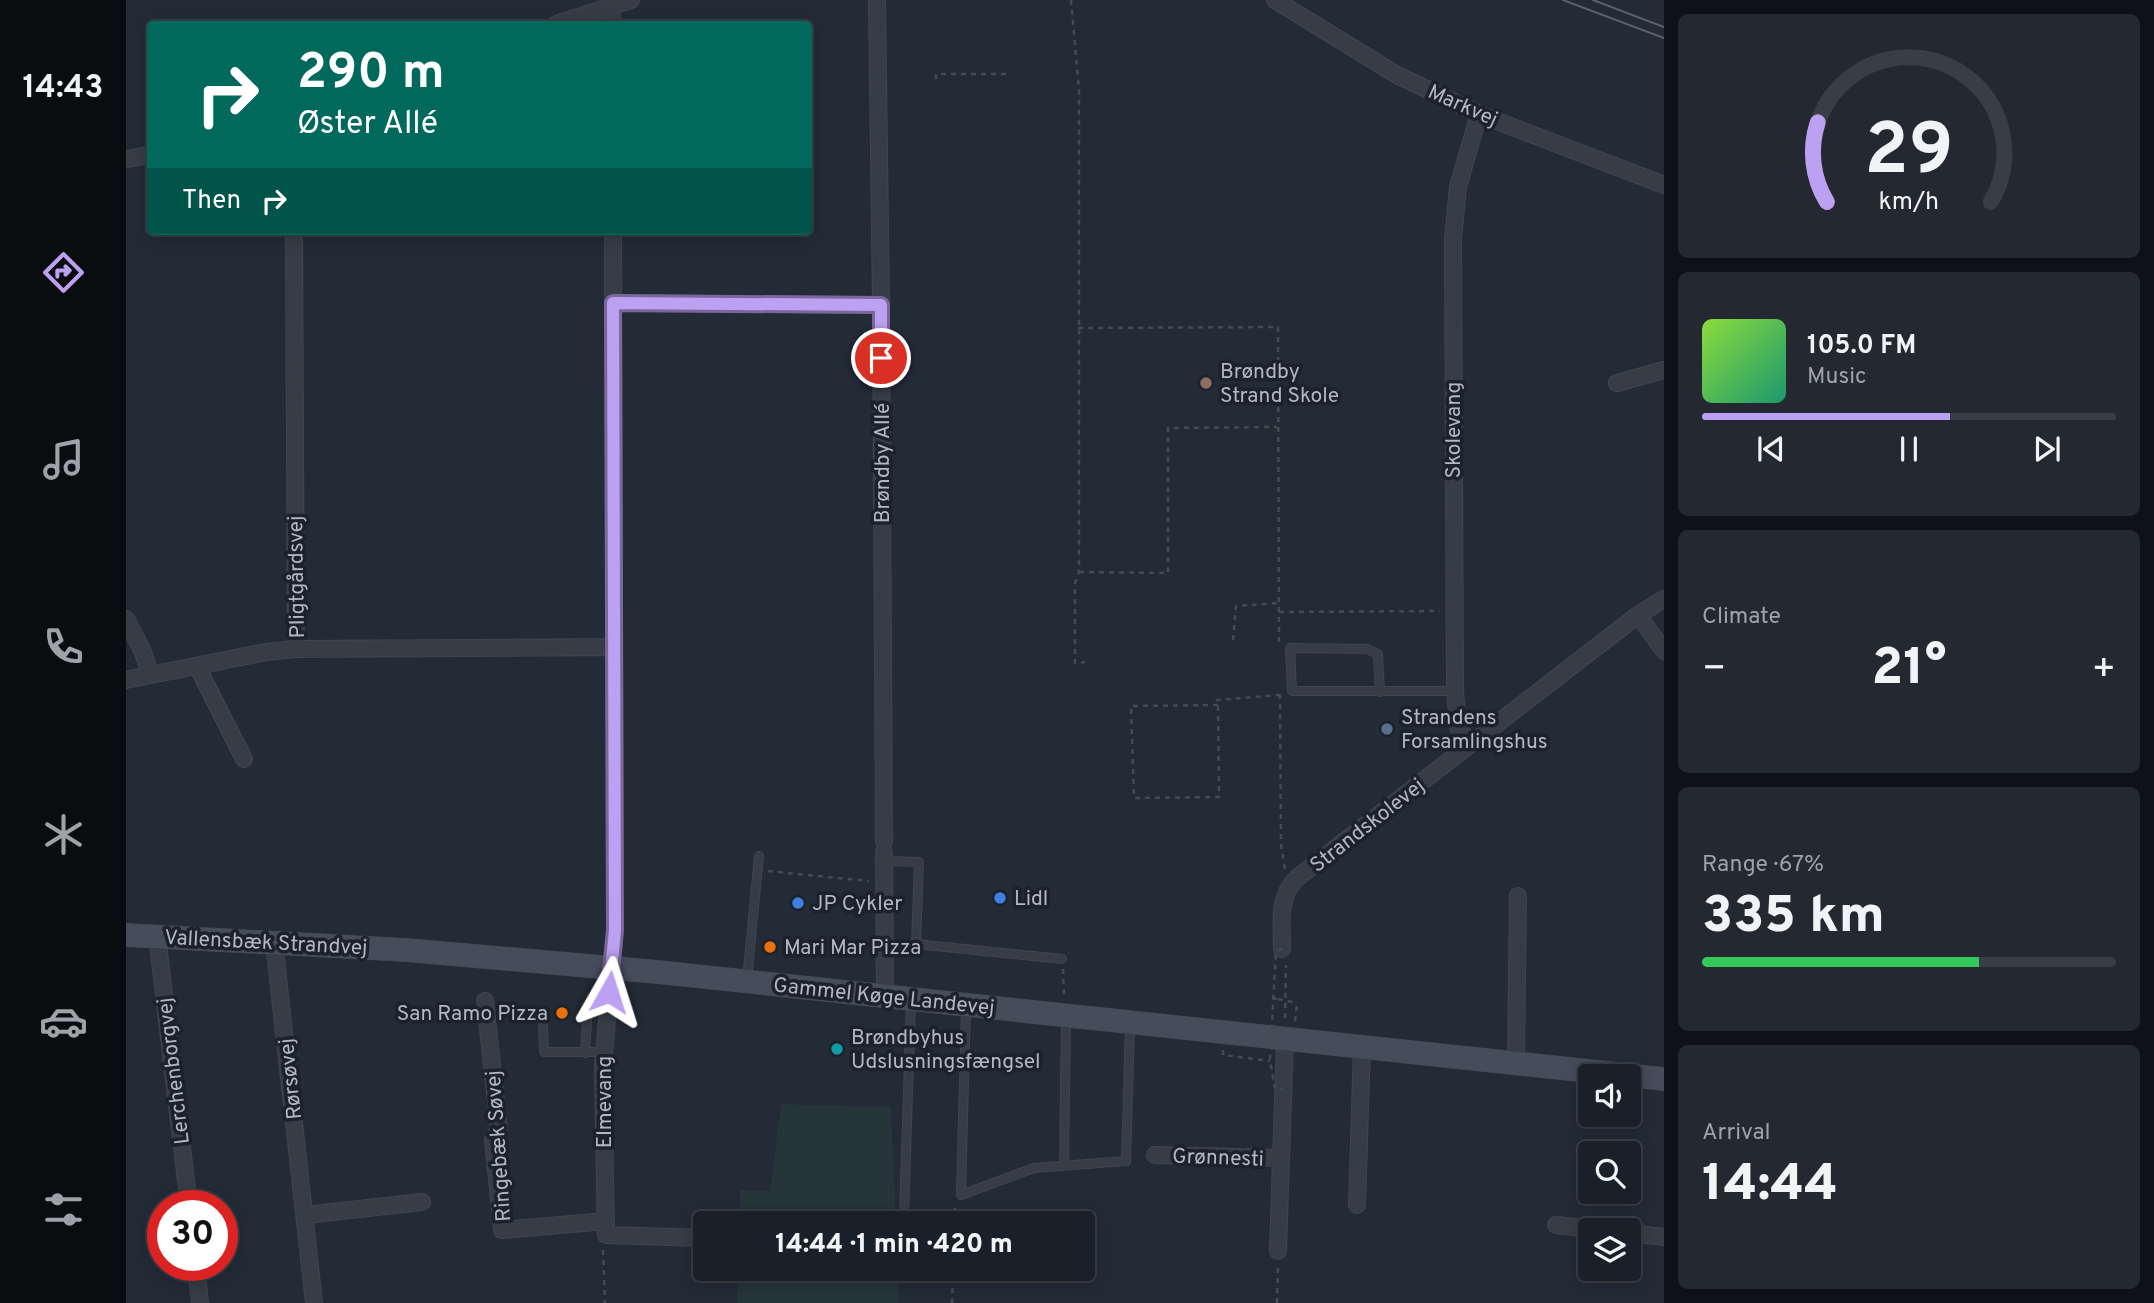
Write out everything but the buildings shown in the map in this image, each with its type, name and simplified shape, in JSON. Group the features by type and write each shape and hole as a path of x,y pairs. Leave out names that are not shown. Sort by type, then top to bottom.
{"main road":[{"name":"Vallensbæk Strandvej","path":"126,935 406,950"},
{"name":"Gammel Køge Landevej","path":"406,950 747,980 911,1000 1664,1079"}],"street":[{"path":"564,21 611,3 631,0"},
{"name":"Brøndby Allé","path":"877,0 885,997"},
{"name":"Markvej","path":"1275,0 1397,75 1479,114 1664,185"},
{"path":"611,3 612,21"},
{"name":"Skolevang","path":"1471,744 1458,727 1455,691 1453,239 1458,187 1479,114"},
{"path":"126,159 147,156"},
{"name":"Pligtgårdsvej","path":"294,235 296,649 614,647"},
{"name":"Elmevang","path":"606,1228 604,1052 615,930 613,235"},
{"path":"613,303 881,305"},
{"path":"1617,383 1664,370"},
{"name":"Strandskolevej","path":"1287,888 1638,615 1664,599"},
{"path":"1638,615 1664,651"},
{"path":"126,619 151,675"},
{"path":"126,680 266,652 296,649"},
{"path":"197,666 244,759"},
{"path":"1282,949 1282,904 1287,888"},
{"path":"1516,1063 1518,896"},
{"name":"Lerchenborgvej","path":"158,936 187,1190"},
{"name":"Rørsøvej","path":"274,942 314,1303"},
{"name":"Ringebæk Søvej","path":"485,1001 499,1129 493,1140 502,1230 606,1228"},
{"name":"Grønnesti","path":"1279,1251 1284,1038"},
{"path":"1357,1205 1362,1046"},
{"name":"Grønnesti","path":"1155,1155 1281,1158"},
{"path":"305,1215 422,1202"},
{"path":"1556,1225 1578,1227"},
{"path":"606,1228 693,1237"},
{"path":"1641,1234 1664,1237"},
{"path":"198,1281 201,1303"}],"lane":[{"path":"1380,692 1378,654 1367,649 1290,648 1292,691 1380,692 1455,691"},
{"path":"884,852 919,862 916,944 1062,960"},
{"path":"747,980 759,856"},
{"path":"904,1211 911,1000"},
{"path":"585,1053 588,1005"},
{"path":"966,1005 961,1195 1034,1168 1126,1161 1130,1022"},
{"path":"1065,1015 1065,1166"},
{"path":"543,1026 544,1052 604,1052"}],"path":[{"path":"1071,0 1079,90 1079,572 1075,583 1075,663 1085,662"},
{"path":"936,79 936,74 1011,74"},
{"path":"1078,328 1278,327 1280,653"},
{"path":"1079,572 1168,573 1168,428 1278,427"},
{"path":"1233,640 1236,606 1279,603"},
{"path":"1279,612 1453,611"},
{"path":"1218,705 1131,706 1134,799 1219,797 1218,705 1217,700 1280,695 1281,845 1287,888"},
{"path":"758,870 884,882"},
{"path":"1283,1089 1275,1088 1270,1062 1276,951 1282,949 1286,954 1284,1038"},
{"path":"1062,960 1065,1015"},
{"path":"1272,998 1297,1003"},
{"path":"1223,1055 1270,1062"},
{"path":"605,1303 603,1244 606,1228"},
{"path":"1276,1303 1279,1251"},
{"path":"952,1303 953,1281"}],"shaded area":[{"path":"781,1104 891,1107 895,1211 739,1211 740,1190 770,1191"},
{"path":"738,1281 898,1281 899,1303 737,1303"}],"tram line":[{"path":"1563,0 1664,38"},
{"path":"1593,0 1664,27"}],"place":[{"name":"Brøndby Strand Skole","path":"1206,383"},
{"name":"Strandens Forsamlingshus","path":"1387,729"},
{"name":"Lidl","path":"1000,898"},
{"name":"JP Cykler","path":"798,903"},
{"name":"Mari Mar Pizza","path":"770,947"},
{"name":"San Ramo Pizza","path":"562,1013"},
{"name":"Brøndbyhus Udslusningsfængsel","path":"837,1049"}],"route":[{"path":"609,992 615,930 613,303 881,305 881,358"}]}
